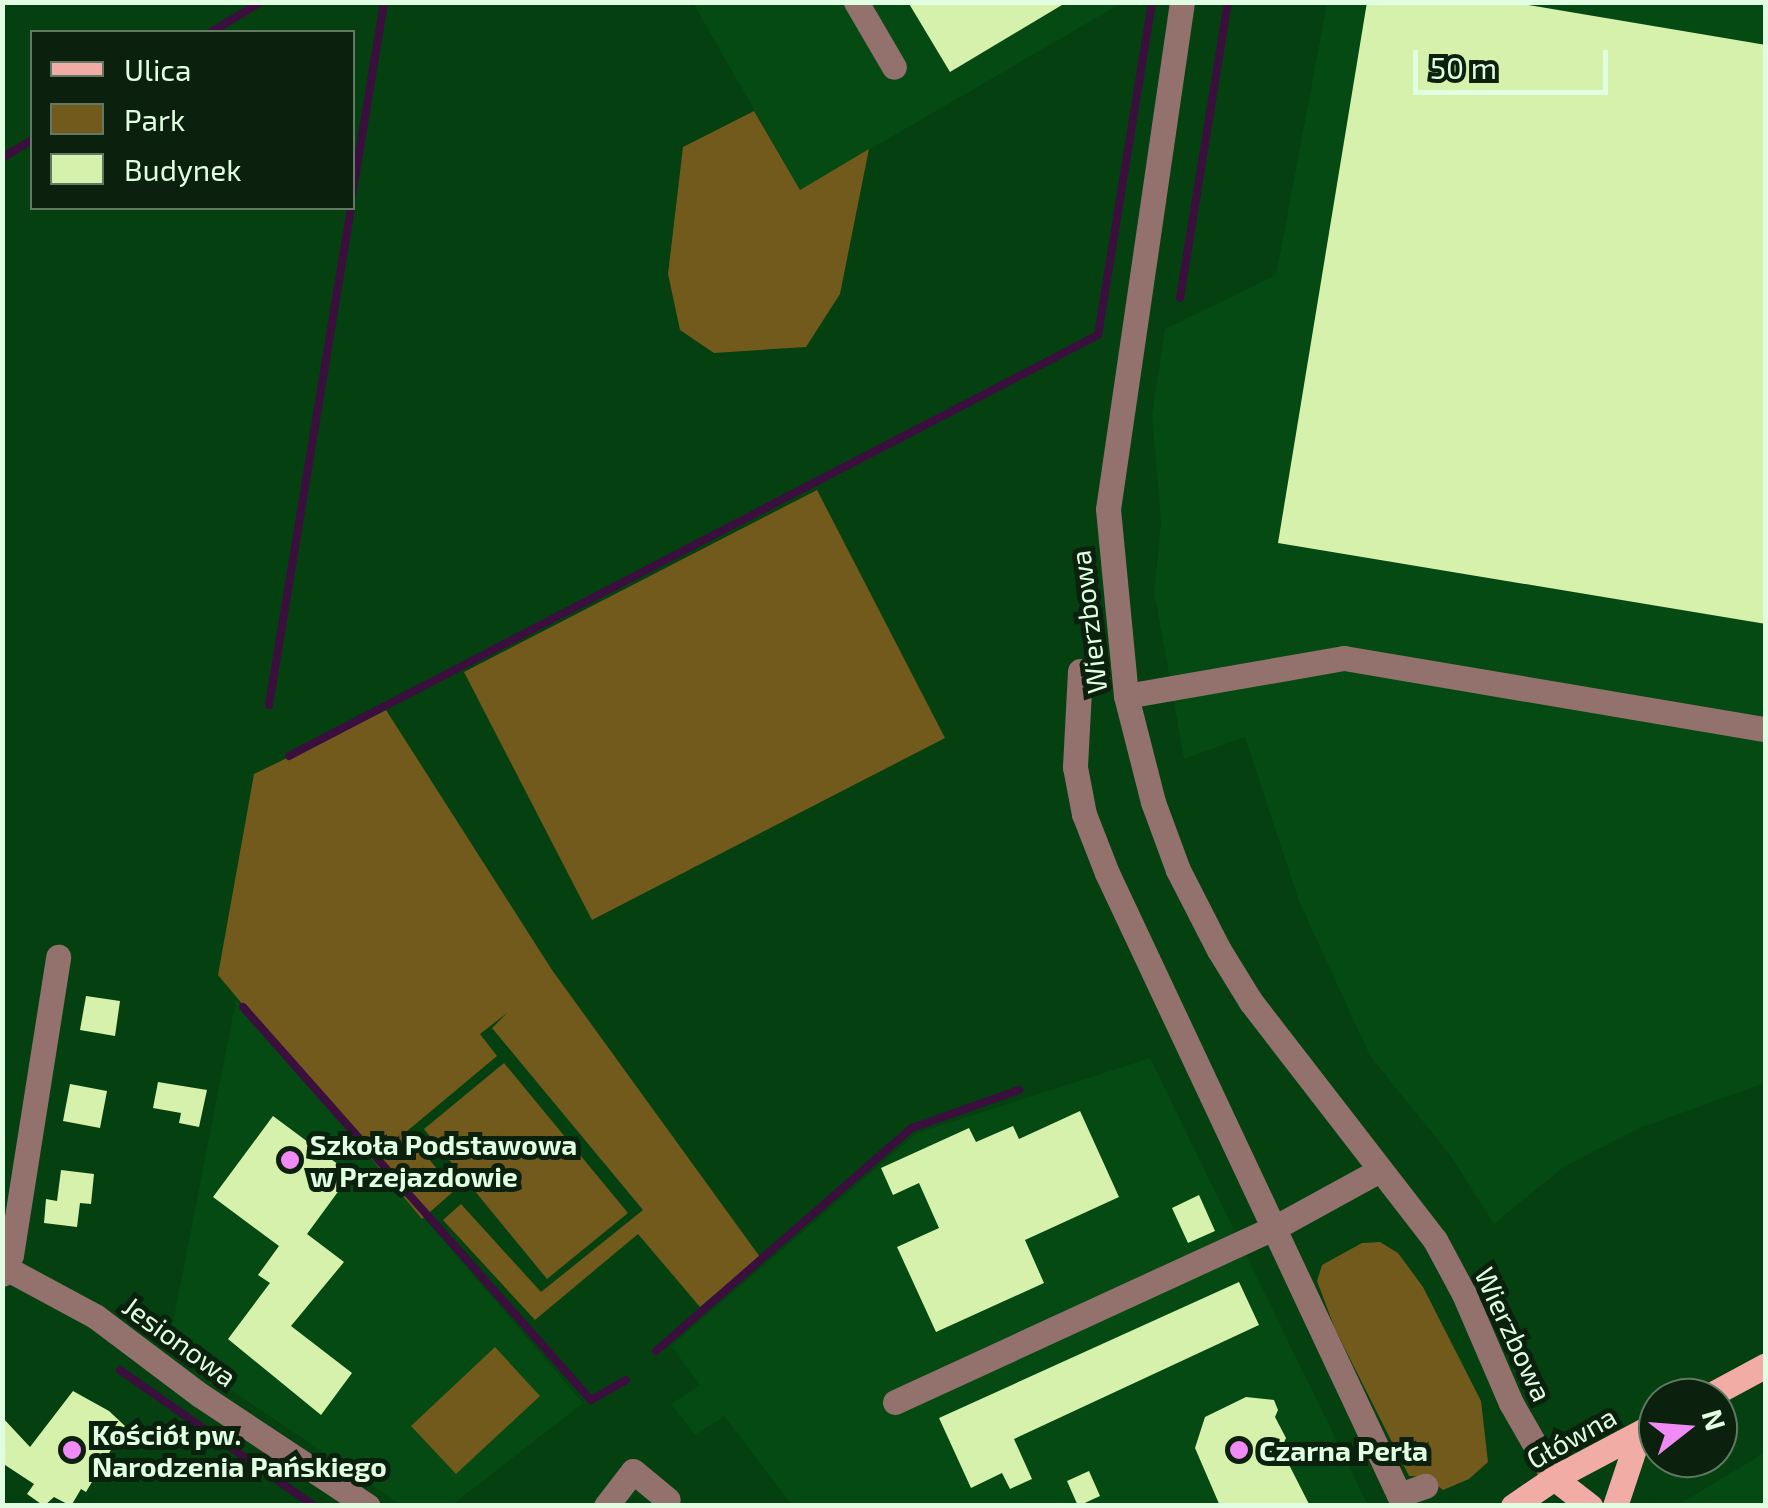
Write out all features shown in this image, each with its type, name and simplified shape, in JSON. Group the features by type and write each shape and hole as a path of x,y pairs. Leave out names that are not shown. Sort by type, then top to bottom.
{"main road":[{"path":"1738,1380 1766,1365"},
{"name":"Główna","path":"1513,1506 1554,1478 1638,1433"},
{"path":"1615,1506 1638,1452"},
{"path":"1554,1478 1555,1506"},
{"path":"1554,1478 1590,1506"}],"street":[{"path":"856,2 894,67"},
{"name":"Wierzbowa","path":"1182,2 1108,510 1126,696 1153,802 1178,870 1218,950 1251,1002 1435,1240 1511,1404 1554,1478"},
{"path":"1126,696 1344,658 1766,729"},
{"name":"Wierzbowa","path":"1080,671 1075,767 1084,814 1399,1495 1426,1486"},
{"path":"4,1269 58,957"},
{"path":"894,1402 1274,1228 1380,1170"},
{"name":"Jesionowa","path":"4,1269 94,1316 200,1395 368,1506"},
{"path":"606,1506 633,1472 668,1500"}],"shaded area":[{"path":"693,3 1122,3 800,190"},
{"path":"1327,3 1765,3 1765,1083 1640,1128 1565,1166 1494,1224 1450,1155 1370,1056 1299,901 1245,737 1184,759 1154,591 1161,522 1152,415 1165,329 1276,275"},
{"name":"Szkoła Podstawowa w Przejazdowie","path":"236,999 583,1403 452,1505 401,1505 163,1344 173,1322"},
{"path":"1150,1058 1368,1505 792,1505 724,1416 695,1435 671,1404 700,1385 671,1346 917,1133"},
{"path":"1765,1452 1765,1505 1678,1505 1722,1478 1738,1478 1738,1468"}],"green space":[{"path":"754,111 800,190 869,149 840,294 806,347 714,353 680,330 668,274 683,147"},
{"path":"817,490 945,738 592,920 464,672"},
{"path":"386,710 552,970 760,1257 700,1307 638,1234 535,1320 443,1220 461,1204 541,1292 643,1210 492,1028 507,1013 480,1034 497,1056 406,1132 455,1190 422,1219 218,975 254,774"},
{"path":"504,1063 628,1213 547,1279 424,1129"},
{"path":"1380,1242 1398,1253 1423,1287 1481,1401 1488,1462 1469,1479 1443,1490 1426,1477 1409,1476 1335,1329 1317,1281 1322,1265 1362,1243"},
{"path":"495,1347 540,1396 456,1474 411,1426"}],"building":[{"path":"908,2 1067,2 950,72"},
{"path":"1367,2 1510,2 1766,45 1766,624 1278,543"},
{"path":"86,996 120,1001 115,1036 80,1030"},
{"path":"158,1082 207,1090 199,1127 179,1123 181,1113 153,1108"},
{"path":"70,1084 107,1091 100,1128 63,1121"},
{"path":"1080,1111 1119,1197 1025,1240 1044,1283 936,1332 897,1247 939,1228 919,1183 893,1195 881,1168 969,1128 976,1142 1013,1126 1019,1139"},
{"path":"273,1116 351,1174 307,1234 344,1262 291,1326 352,1373 321,1415 228,1339 270,1283 258,1275 279,1246 213,1197"},
{"path":"61,1170 94,1174 91,1204 80,1203 77,1227 44,1223 46,1199 57,1201"},
{"path":"1199,1195 1215,1231 1188,1243 1172,1208"},
{"path":"1239,1282 1259,1325 1014,1439 1032,1479 1010,1489 1002,1473 971,1488 939,1418"},
{"name":"Kościół pw. Narodzenia Pańskiego","path":"73,1391 109,1411 125,1426 86,1492 81,1489 71,1506 54,1497 44,1506 27,1494 34,1484 2,1463 2,1417 30,1447"},
{"name":"Czarna Perła","path":"1246,1397 1274,1400 1278,1410 1275,1417 1286,1438 1281,1449 1310,1506 1220,1506 1195,1448 1205,1417"},
{"path":"1089,1471 1100,1496 1078,1506 1067,1481"}],"waterway":[{"path":"214,30 261,2"},
{"path":"355,178 384,2"},
{"path":"289,756 1098,335 1152,2"},
{"path":"1180,298 1228,2"},
{"path":"2,158 30,141"},
{"path":"269,705 351,210"},
{"path":"243,1007 591,1400 626,1380"},
{"path":"656,1351 912,1128 1019,1090"},
{"path":"120,1370 314,1506"}],"place":[{"name":"Szkoła Podstawowa w Przejazdowie","path":"290,1160"},
{"name":"Kościół pw. Narodzenia Pańskiego","path":"72,1450"},
{"name":"Czarna Perła","path":"1239,1450"}]}
